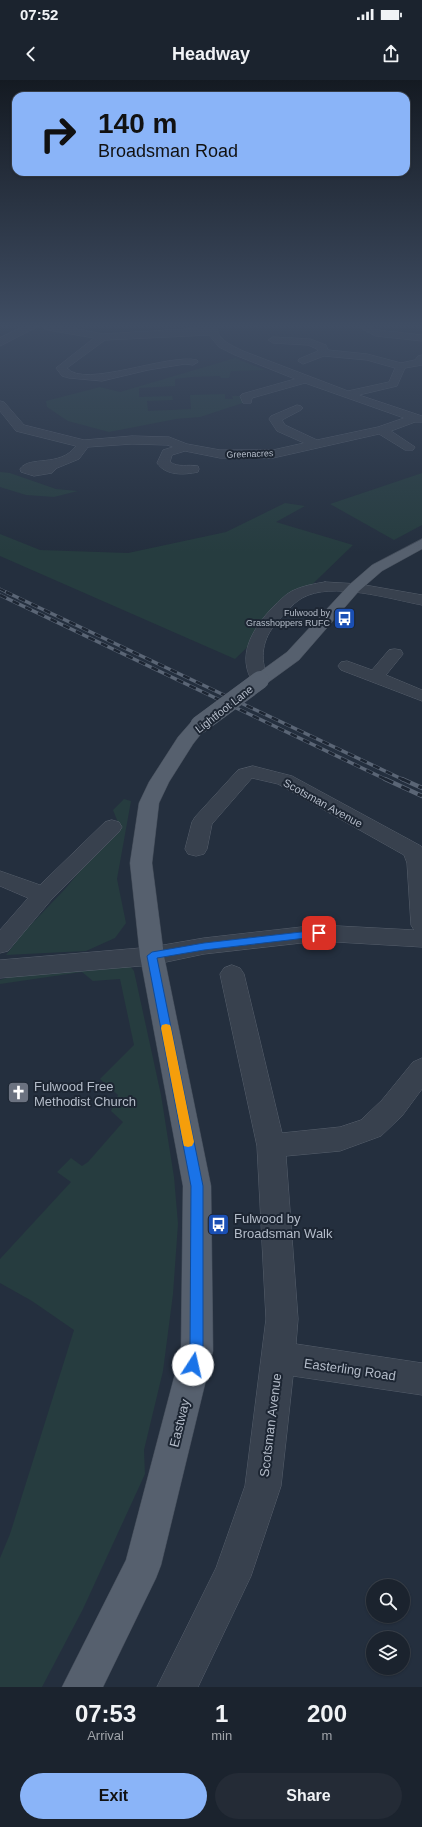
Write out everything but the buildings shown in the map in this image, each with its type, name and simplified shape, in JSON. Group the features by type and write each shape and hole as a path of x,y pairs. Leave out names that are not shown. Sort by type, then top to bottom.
{"main road":[{"name":"Lightfoot Lane","path":"152,956 141,863 149,803 159,782 185,741 199,725 293,656 354,588 377,568 422,543"},
{"name":"Eastway","path":"82,1687 143,1565 197,1351 197,1186 152,956"}],"street":[{"path":"368,402 418,419"},
{"path":"0,404 20,428"},
{"path":"297,408 275,419 281,428 317,445"},
{"name":"Greenacres","path":"7,430 20,428 84,444 132,440 169,441 184,447 220,454 273,454 381,430 418,419"},
{"path":"381,430 409,447"},
{"path":"52,465 75,456 84,444"},
{"path":"184,447 167,453 163,463 174,470 193,469"},
{"path":"260,680 255,670 253,658 255,646 265,626 285,604 299,593 323,587 354,588 422,600"},
{"path":"375,677 395,654"},
{"path":"347,666 422,696"},
{"name":"Scotsman Avenue","path":"196,849 202,822 245,774 253,772 285,780 413,851 418,863 422,925"},
{"path":"0,945 43,895 112,827"},
{"path":"0,878 43,895"},
{"path":"0,969 152,956 218,944 319,933 422,939"},
{"name":"Scotsman Avenue","path":"177,1687 232,1576 263,1486 282,1318 271,1146 232,974"},
{"path":"271,1146 340,1139 371,1128 392,1108 422,1071"},
{"name":"Easterling Road","path":"278,1358 422,1379"}],"green space":[{"path":"46,402 147,402 148,411 191,409 190,402 246,402 200,417 176,419 109,432 68,421 47,407"},
{"path":"0,472 10,473 56,489 78,491 54,497 26,495 0,487"},
{"path":"422,473 422,525 394,540 330,504"},
{"path":"285,503 305,506 276,522 353,545 235,659 0,556 0,534 40,550 128,553 226,532"},
{"path":"124,799 131,801 117,879 126,923 115,938 86,951 6,955 24,932 65,889 119,825 113,810"},
{"path":"130,966 134,971 161,1095 174,1177 178,1224 173,1294 163,1371 144,1450 145,1474 83,1609 42,1687 0,1687 0,1558 10,1534 74,1330 32,1301 0,1283 0,1259 71,1182 57,1172 71,1158 82,1166 88,1162 123,1122 111,1111 118,1095 100,1079 134,1045 120,979 93,981 82,972 0,984 0,980 23,973"}],"railway":[{"path":"0,589 6,592"},
{"path":"6,592 404,780"},
{"path":"0,595 387,780"},
{"path":"385,779 422,796"},
{"path":"402,779 422,788"}],"slow traffic":[{"path":"166,1028 188,1142"}],"place":[{"name":"Fulwood by Grasshoppers RUFC","path":"345,618"},
{"name":"Fulwood Free Methodist Church","path":"19,1093"},
{"name":"Fulwood by Broadsman Walk","path":"219,1225"}],"route":[{"path":"193,1365 197,1351 197,1186 152,956 204,946 319,933"}]}
